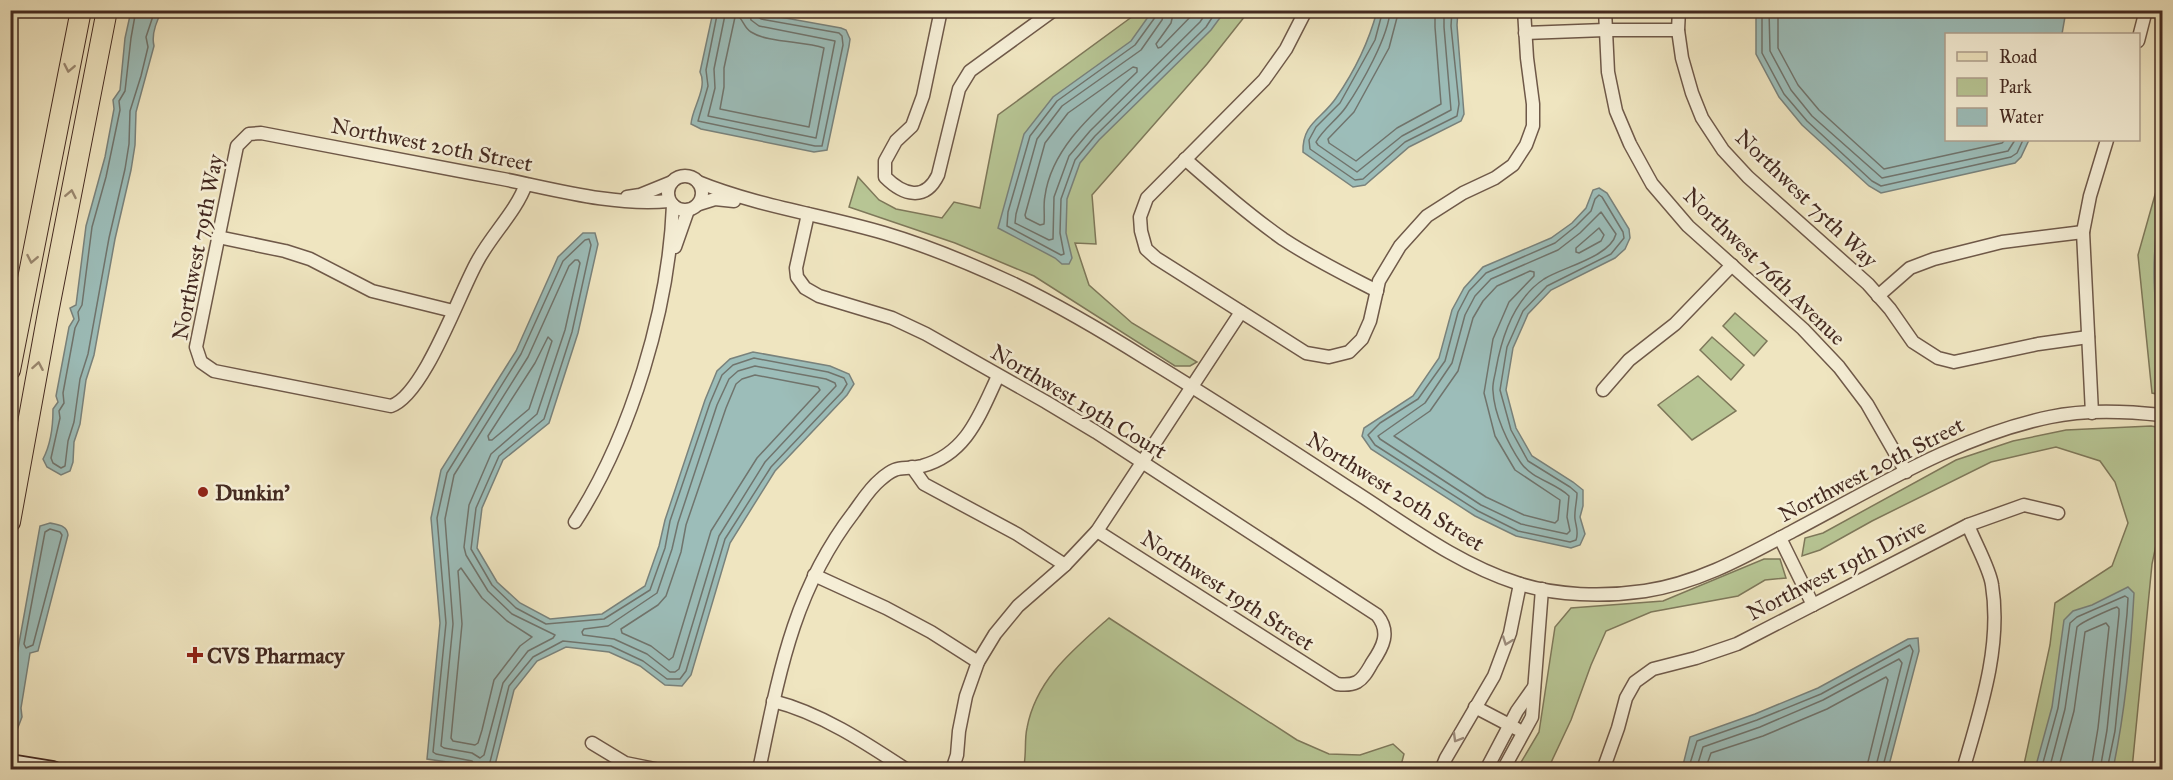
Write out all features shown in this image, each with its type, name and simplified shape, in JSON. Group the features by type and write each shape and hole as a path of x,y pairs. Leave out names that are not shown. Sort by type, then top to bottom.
{"main road":[{"path":"10,370 81,10"},
{"path":"10,522 107,10"}],"street":[{"path":"941,10 924,96 912,126 896,141 885,161 885,177 895,187 910,193 921,192 932,187 938,175 959,89 970,70 1054,10"},
{"path":"1306,10 1286,49 1264,80 1147,198 1140,217 1146,249 1156,258 1306,353 1329,357 1349,352 1362,339 1370,321 1379,281 1400,246 1426,216 1463,193 1504,172 1513,165 1526,145 1533,126 1533,104 1524,10"},
{"name":"Northwest 76th Avenue","path":"1605,10 1608,72 1616,111 1630,144 1652,184 1688,226 1803,329 1839,367 1867,404 1906,472"},
{"name":"Northwest 75th Way","path":"1679,10 1678,30 1682,57 1692,93 1702,118 1723,150 1748,177 1868,284 1912,342 1938,358 1954,362 2038,344 2088,338"},
{"path":"2140,36 2146,10"},
{"path":"1525,33 1678,30"},
{"name":"Northwest 20th Street","path":"241,140 249,134 261,133 634,203 671,203"},
{"name":"Northwest 79th Way","path":"241,140 237,146 196,347 201,362 214,371 391,406 399,404 428,365 453,311"},
{"path":"2092,413 2083,232 2090,196 2108,141"},
{"path":"1185,159 1221,191 1284,239 1377,291"},
{"path":"575,522 595,492 633,403 668,268 672,228 668,190 677,178 688,176 698,182 702,193 668,268"},
{"name":"Northwest 20th Street","path":"617,200 640,195 672,182"},
{"name":"Northwest 20th Street","path":"698,182 725,193 886,234 956,258 1011,282 1073,313 1193,387 1464,562 1542,590 1591,594 1643,591 1686,582 1726,567 1968,442 2052,416 2138,412 2163,415"},
{"path":"218,237 285,251 310,259 372,291 453,311 477,261 521,198 526,184"},
{"name":"Northwest 20th Street","path":"694,207 715,199 768,203"},
{"path":"671,203 682,210 694,207"},
{"name":"Northwest 19th Court","path":"808,214 796,268 797,277 805,288 819,296 892,318 926,334 1046,402 1377,615 1383,622 1385,638 1382,648 1359,681 1351,684 1338,684"},
{"path":"1878,296 1910,268 1934,259 2002,242 2083,232"},
{"path":"1603,390 1629,360 1675,324 1732,265"},
{"path":"952,770 957,755 966,696 978,662 995,634 1018,606 1065,565 1097,531 1241,312"},
{"path":"759,770 787,642 814,574 842,528 878,481 894,469 922,466 950,454 966,438 975,427 998,376"},
{"path":"912,467 924,484 1017,534 1065,565"},
{"name":"Northwest 19th Drive","path":"1603,770 1626,698 1635,682 1653,669 1737,644 1968,525 2024,505 2058,513"},
{"path":"1963,770 1987,683 1994,634 1992,583 1968,525"},
{"name":"Northwest 19th Street","path":"1097,531 1338,684"},
{"path":"1780,538 1814,605"},
{"path":"814,574 904,618 978,662"},
{"path":"1441,770 1494,676 1510,633 1520,584"},
{"path":"1503,770 1532,717 1542,590"},
{"path":"1486,770 1517,711 1535,686"},
{"path":"773,701 824,721 906,770"},
{"path":"1475,707 1523,732"},
{"path":"592,743 626,763 660,770"},
{"path":"10,763 53,770"}],"green space":[{"path":"1137,11 1249,11 1207,64 1092,195 1096,244 1075,243 1089,285 1132,323 1197,362 1190,366 1175,366 1034,276 955,243 849,207 858,177 879,200 896,209 942,218 954,202 980,208 998,115"},
{"path":"2162,170 2162,395 2152,393 2138,255"},
{"path":"1735,313 1767,341 1754,356 1723,326"},
{"path":"1712,337 1744,365 1731,380 1700,350"},
{"path":"1698,376 1736,411 1692,440 1658,405"},
{"path":"2151,426 2162,428 2162,517 2152,564 2132,769 2023,769 2050,645 2055,603 2112,566 2128,523 2115,482 2100,461 2056,447 1991,462 1872,521 1820,550 1802,556 1805,538 1823,533 1956,460 2013,441 2066,430"},
{"path":"1764,559 1780,559 1786,578 1765,580 1738,596 1651,612 1606,631 1571,720 1548,769 1517,769 1539,732 1555,627 1571,608 1663,601"},
{"path":"1109,618 1297,740 1329,754 1360,755 1393,744 1404,754 1400,769 1023,769 1027,728 1039,694 1058,666"}],"water":[{"path":"1153,10 1225,11 1211,30 1099,140 1080,163 1067,199 1066,233 1072,258 1069,264 1062,264 998,228 1024,134 1053,97 1131,41"},
{"path":"131,11 162,11 155,28 154,46 136,112 135,145 131,170 115,239 94,355 86,380 80,424 74,442 73,462 70,471 61,475 47,467 43,459 51,434 53,409 58,402 56,396 69,327 74,319 70,308 76,305 86,226 105,157 114,109 113,100 120,90 125,38"},
{"path":"747,11 846,30 850,39 849,46 827,150 814,152 701,129 691,124 701,91 700,72 713,12"},
{"path":"1377,11 1458,11 1457,25 1464,114 1461,121 1409,147 1365,185 1353,187 1303,152 1304,142 1309,128 1331,105 1349,78 1365,45"},
{"path":"1756,11 2066,11 2062,33 1945,33 1945,141 2029,141 2021,157 2015,163 1881,193 1869,186 1802,125 1779,97 1756,54"},
{"path":"1599,188 1607,193 1629,229 1630,238 1625,249 1615,258 1551,290 1528,314 1513,348 1506,390 1516,428 1532,456 1583,490 1580,517 1585,534 1580,545 1571,548 1516,536 1475,516 1371,449 1362,436 1364,428 1413,396 1439,358 1452,310 1464,288 1483,267 1551,238 1572,223 1586,208 1593,190"},
{"path":"2162,200 2162,363 2158,340 2154,260"},
{"path":"583,233 595,233 598,244 578,333 549,423 503,460 482,508 477,548 497,582 520,603 550,619 602,614 645,586 705,400 717,371 730,359 753,352 830,366 849,374 854,384 847,395 775,471 730,543 691,675 682,686 665,685 640,666 609,652 566,647 537,661 514,690 494,769 427,759 440,623 431,518 441,470 516,351 558,257"},
{"path":"50,523 64,527 68,535 38,651 30,653 21,708 22,717 15,735 11,734 11,680 40,526"},
{"path":"2128,587 2134,593 2131,637 2124,704 2113,769 2035,769 2052,707 2064,620 2073,611 2092,605"},
{"path":"1918,638 1919,651 1888,769 1682,769 1690,737 1818,688 1908,639"}],"place":[{"name":"Dunkin'","path":"203,492"},
{"name":"CVS Pharmacy","path":"195,655"}]}
